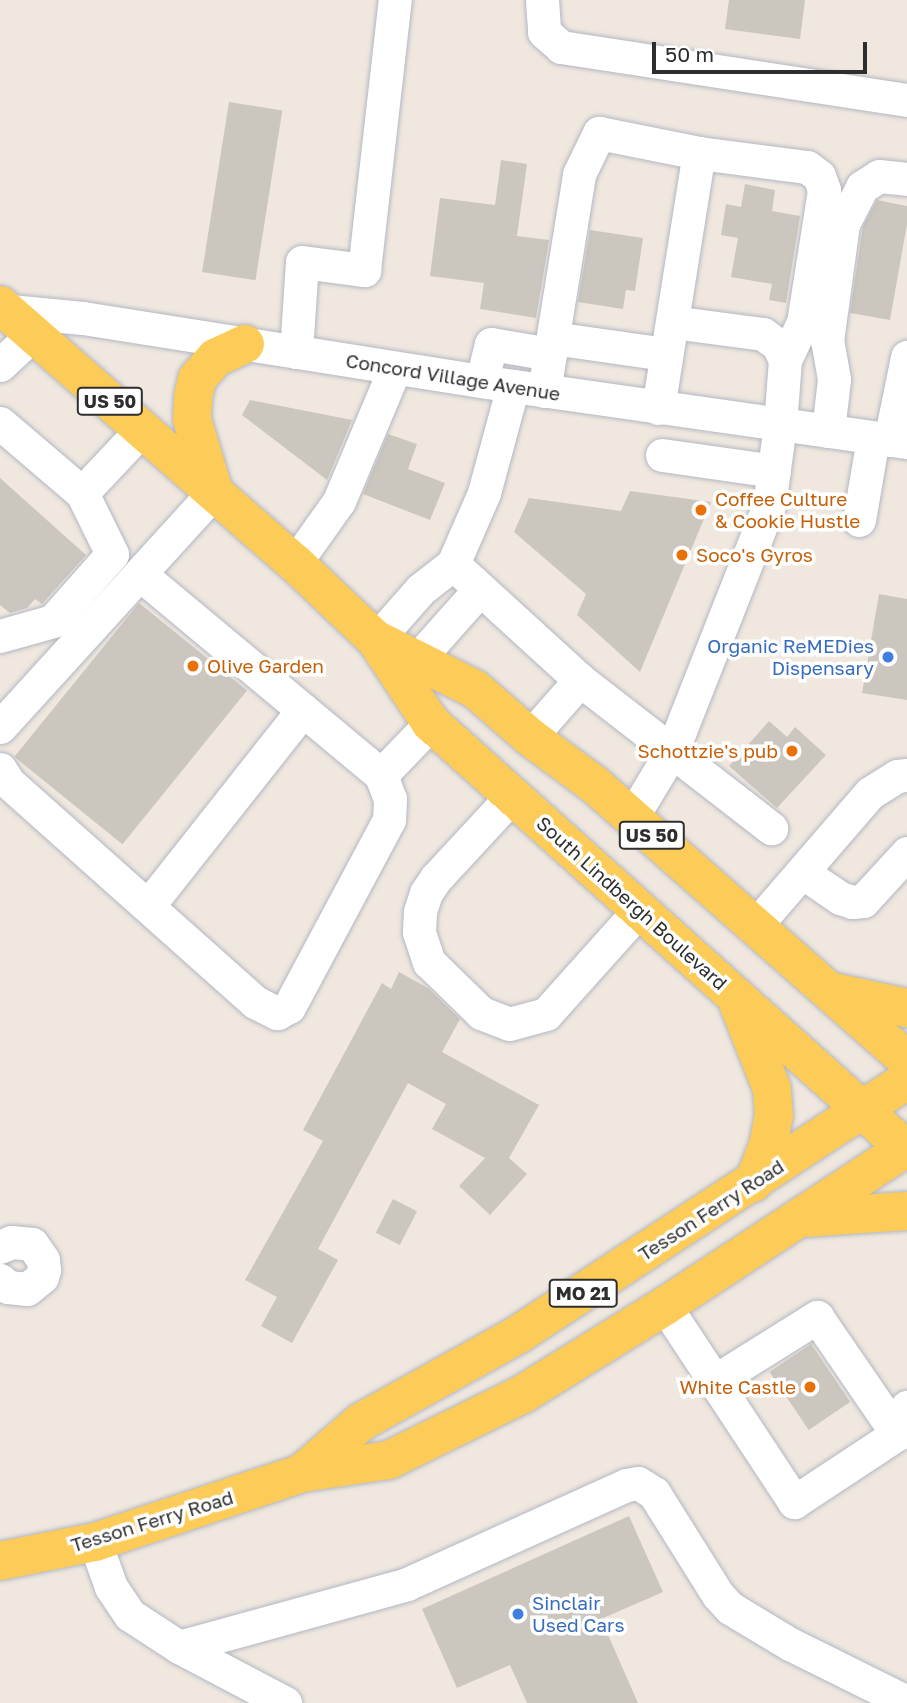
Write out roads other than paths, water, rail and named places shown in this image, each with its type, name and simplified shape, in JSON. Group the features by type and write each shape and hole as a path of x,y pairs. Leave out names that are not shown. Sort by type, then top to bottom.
{"main road":[{"name":"South Lindbergh Boulevard","path":"10,315 295,563 376,640 431,723 906,1148"},
{"path":"214,492 192,419 192,397 197,379 215,358 246,344"},
{"name":"South Lindbergh Boulevard","path":"376,640 475,689 530,737 632,817 907,1060"},
{"path":"830,990 907,1008"},
{"path":"734,995 772,1094 774,1115 768,1146 753,1183"},
{"name":"Tesson Ferry Road","path":"302,1473 361,1422 519,1334 907,1080"},
{"name":"Tesson Ferry Road","path":"0,1561 95,1542 302,1473 389,1460 523,1394 665,1306 906,1148"},
{"path":"798,1219 907,1211"}],"street":[{"path":"296,352 302,262 364,270 395,0"},
{"path":"542,0 544,32 561,47 907,100"},
{"path":"376,640 421,589 453,564 484,493 513,386 552,346 579,174 599,133 699,153 807,167 819,176 824,190 803,322 785,360 780,425 769,505 673,749 632,817"},
{"path":"658,408 699,153"},
{"path":"828,431 834,379 827,341 843,224 862,187 879,176 907,180"},
{"path":"0,365 10,315"},
{"name":"Concord Village Avenue","path":"10,315 83,318 658,408 890,440"},
{"path":"672,322 763,334 778,345 785,360"},
{"path":"513,386 491,344 666,354"},
{"path":"859,520 890,440 907,357"},
{"path":"295,563 339,501 395,368"},
{"path":"702,461 710,415"},
{"path":"0,423 82,493 112,554 52,621 0,636"},
{"path":"82,493 142,429"},
{"path":"662,455 774,471"},
{"path":"0,727 214,492"},
{"path":"453,564 580,680 673,749 771,828"},
{"path":"0,769 8,782 255,1002 277,1013 289,1007 389,820 390,799 381,775 140,574"},
{"path":"417,660 480,589"},
{"path":"530,737 580,680"},
{"path":"148,906 303,710"},
{"path":"381,775 431,723"},
{"path":"755,925 870,793 897,776 907,775"},
{"path":"512,796 436,878 426,893 419,912 419,932 429,961 481,1013 509,1024 546,1014 639,910"},
{"path":"802,872 840,898 852,902 863,901 907,853"},
{"path":"0,1247 11,1242 32,1244 43,1260 44,1270 42,1277 27,1289 8,1287 0,1280"},
{"path":"665,1306 713,1382 794,1502 902,1420 817,1317 713,1382"},
{"path":"179,1647 407,1584 626,1485 638,1483 654,1493 718,1595 730,1608 790,1644 907,1702"},
{"path":"95,1542 111,1587 131,1615 179,1647 285,1703"}],"place":[{"name":"Coffee Culture & Cookie Hustle","path":"701,510"},
{"name":"Soco's Gyros","path":"682,555"},
{"name":"Organic ReMEDies Dispensary","path":"888,657"},
{"name":"Olive Garden","path":"193,666"},
{"name":"Schottzie's pub","path":"792,751"},
{"name":"White Castle","path":"810,1387"},
{"name":"Sinclair Used Cars","path":"518,1614"}]}
